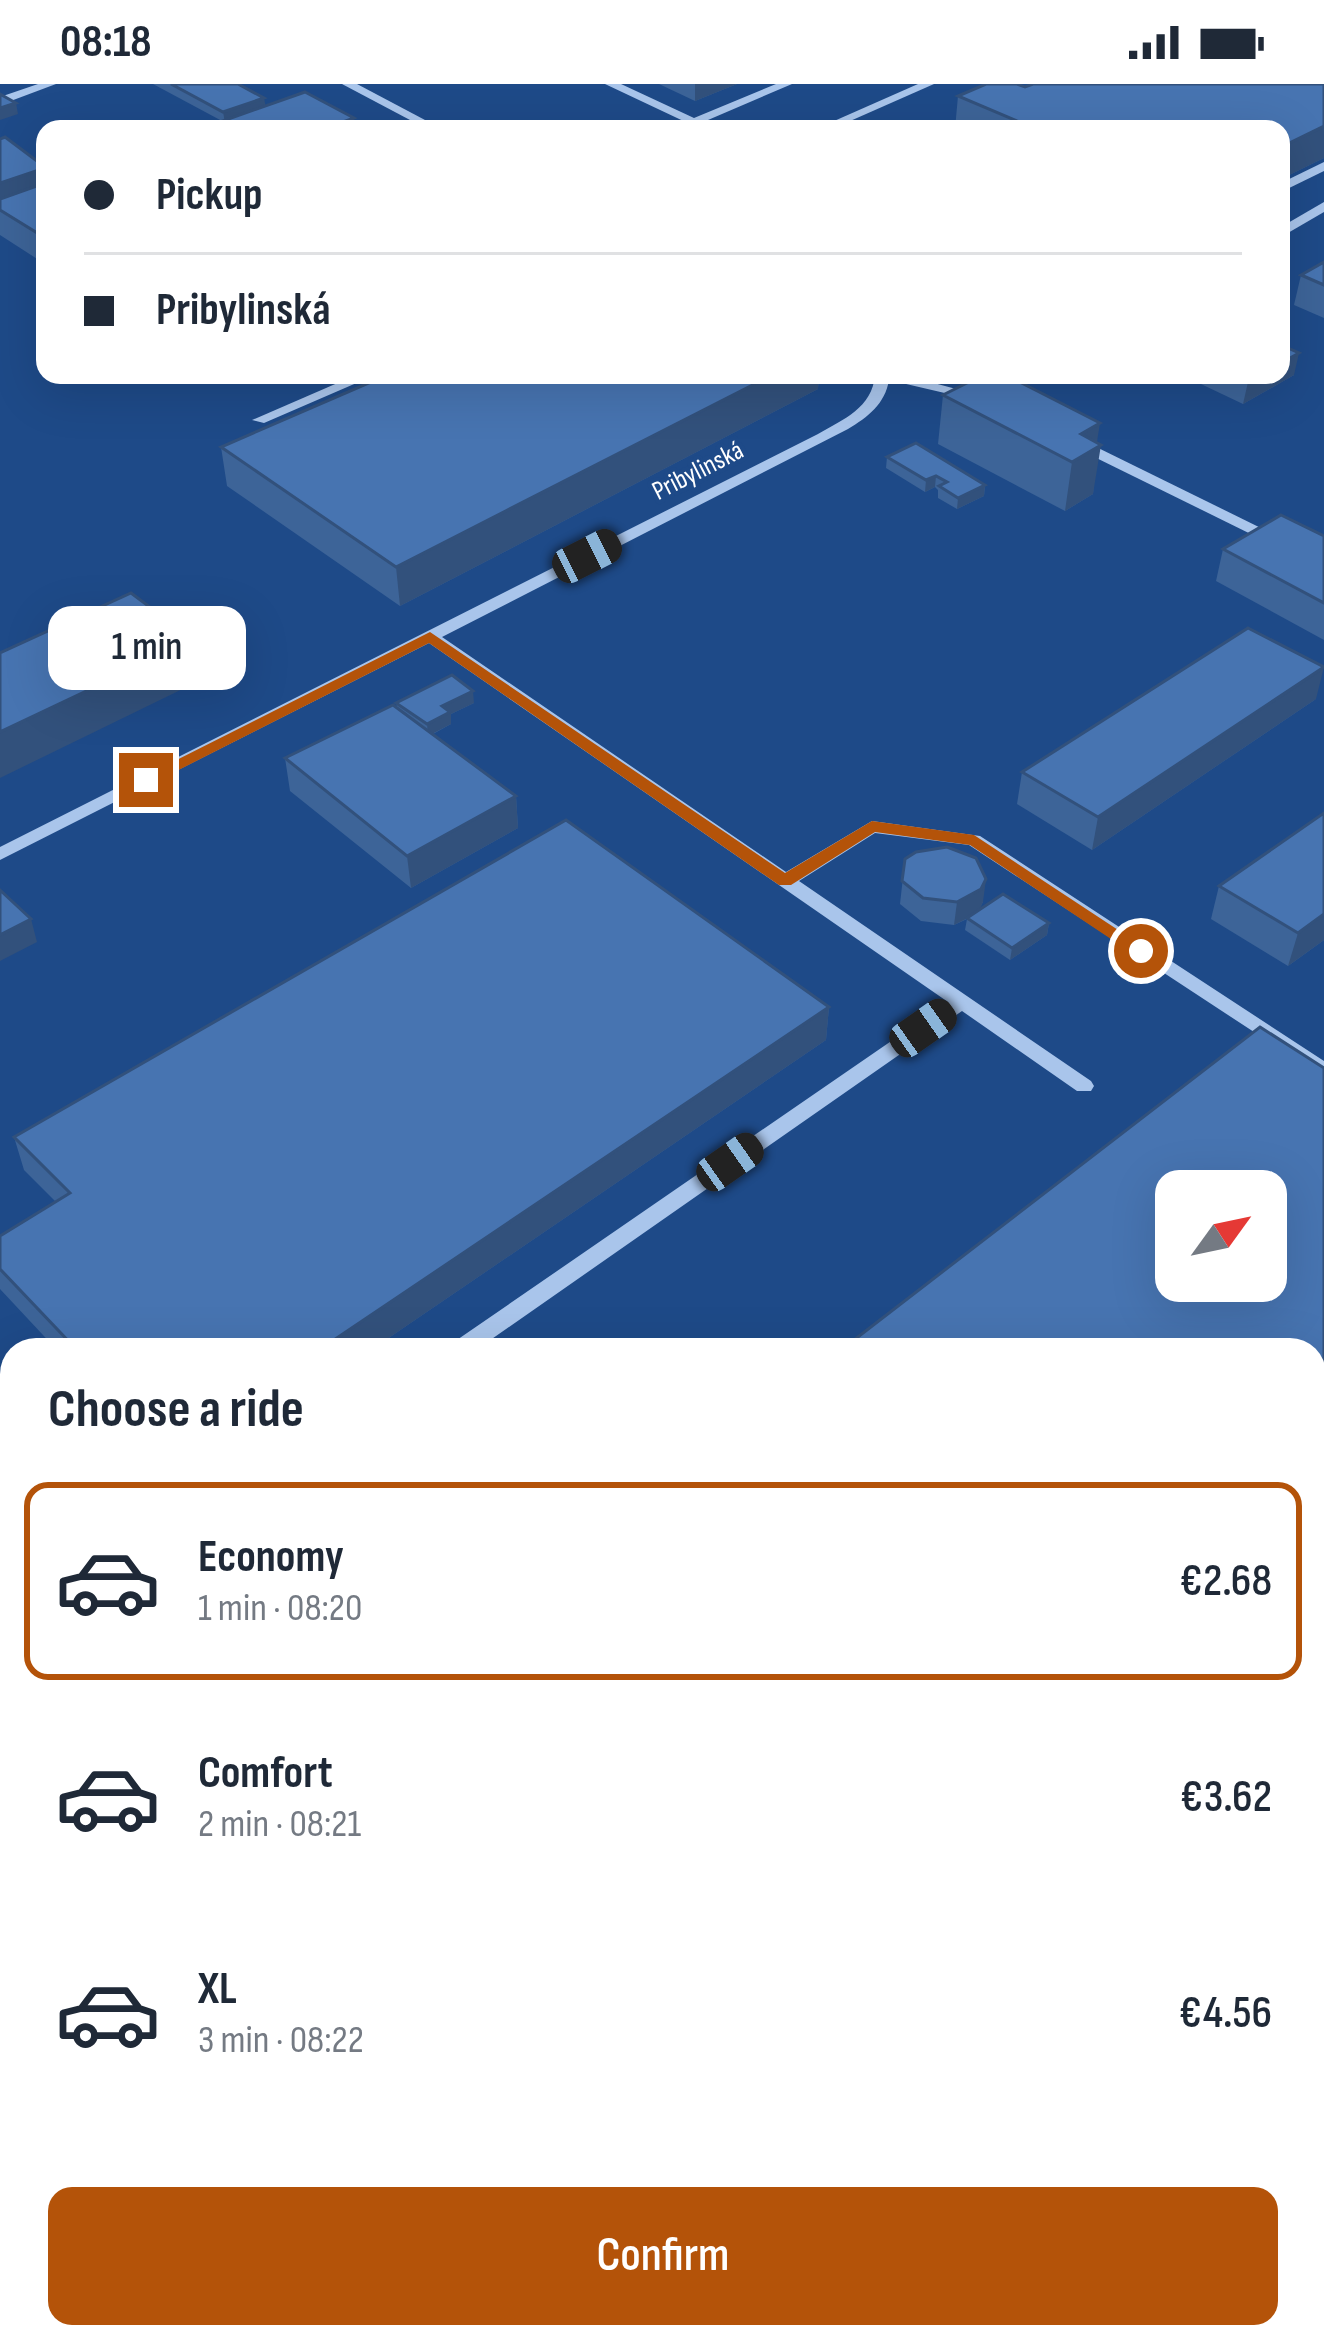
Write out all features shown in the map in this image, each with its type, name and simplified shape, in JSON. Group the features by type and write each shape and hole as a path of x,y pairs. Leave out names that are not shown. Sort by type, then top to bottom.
{"street":[{"path":"0,101 50,84"},
{"path":"348,84 418,120"},
{"path":"611,84 690,120"},
{"path":"843,120 928,84"},
{"path":"699,120 780,85"},
{"path":"1290,183 1324,166"},
{"path":"1290,227 1324,206"},
{"path":"259,420 346,384"},
{"name":"Pribylinská","path":"0,854 823,437 865,412 880,397 882,384"},
{"path":"918,384 1001,406"},
{"path":"1052,431 1324,566"},
{"path":"430,636 1084,1086"},
{"path":"785,881 872,827 974,840 1324,1072"},
{"path":"476,1338 962,1002"}],"building":[{"path":"171,84 238,84 264,98 223,112"},
{"path":"986,84 1324,84 1324,126 1290,143 1290,120 1015,120 958,96"},
{"path":"305,92 354,118 349,120 226,120"},
{"path":"0,94 16,103 0,108"},
{"path":"5,137 36,161 36,171 0,183 0,139"},
{"path":"36,186 36,232 0,210 0,199"},
{"path":"1324,262 1324,285 1301,275"},
{"path":"366,384 754,384 396,567 221,447"},
{"path":"965,384 1024,384 1100,423 1081,434 1101,445 1072,462 943,395"},
{"path":"916,443 985,485 958,498 939,486 947,482 936,476 926,480 887,457"},
{"path":"1281,515 1324,536 1324,603 1223,549"},
{"path":"131,593 194,640 0,732 0,653"},
{"path":"1248,628 1324,667 1098,817 1022,772"},
{"path":"452,675 473,691 442,706 450,712 427,724 396,703"},
{"path":"393,705 516,796 407,856 285,758"},
{"path":"1324,813 1324,914 1298,933 1219,886"},
{"path":"566,820 829,1007 337,1338 66,1338 0,1269 0,1236 70,1193 14,1137"},
{"path":"947,847 976,858 986,879 981,889 957,902 923,898 902,881 905,859 916,852"},
{"path":"0,890 31,919 0,935"},
{"path":"1003,894 1049,923 1012,948 967,918"},
{"path":"1260,1027 1324,1068 1324,1338 857,1338"}],"route":[{"path":"146,780 430,636 785,881 872,827 974,840 1141,951"}]}
